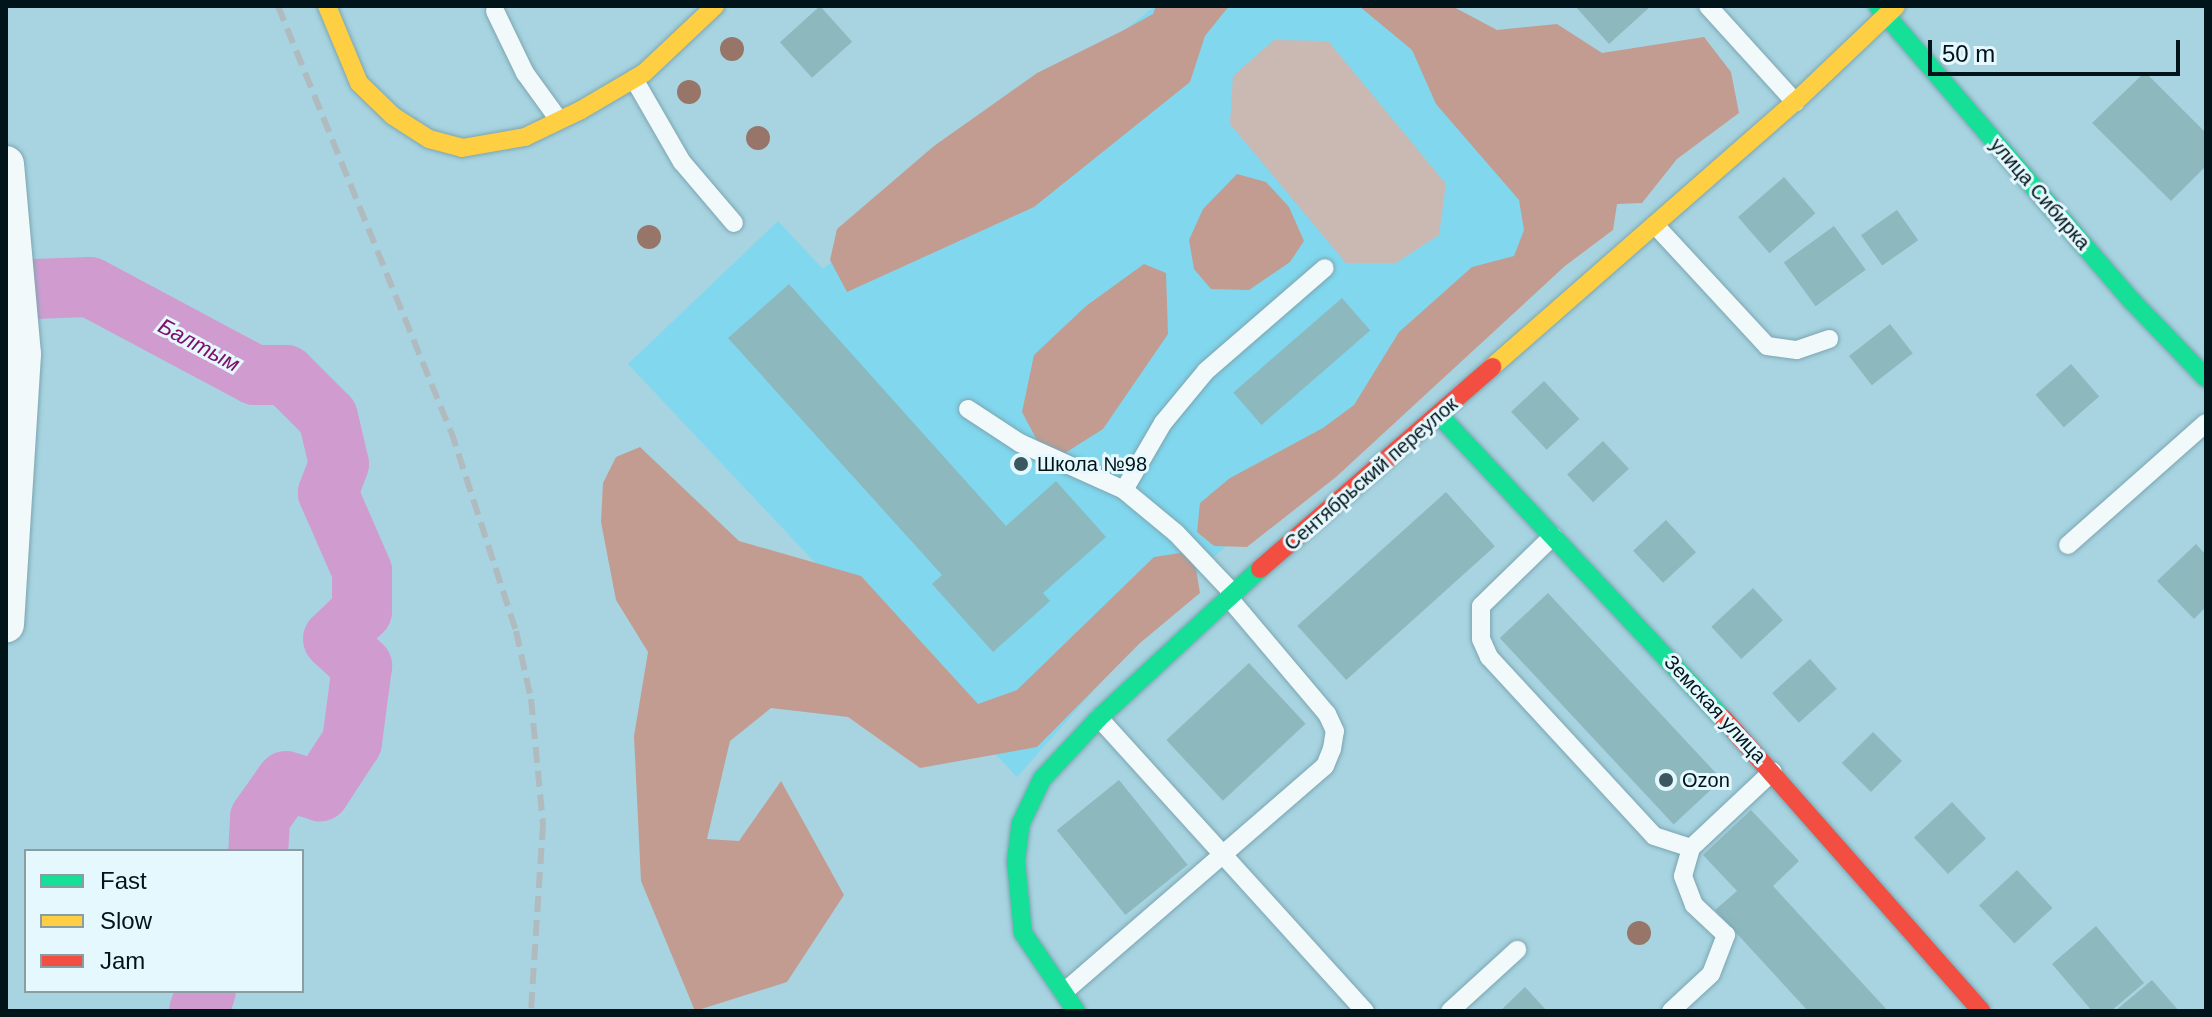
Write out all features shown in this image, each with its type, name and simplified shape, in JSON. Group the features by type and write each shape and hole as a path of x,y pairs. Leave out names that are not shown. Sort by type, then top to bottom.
{"street":[{"path":"327,6 359,83 417,132 462,148 525,137 634,79 715,6"},
{"name":"Сентябрьский переулок","path":"1076,1011 1023,933 1016,861 1021,823 1042,779 1099,718 1231,595 1795,102 1887,9"},
{"name":"улица Сибирка","path":"1887,9 2132,301 2206,378"},
{"path":"6,624 23,354 8,180"},
{"name":"Земская улица","path":"1439,415 1773,771 1981,1011"}],"lane":[{"path":"1708,6 1795,102"},
{"path":"495,11 525,73 559,120"},
{"path":"634,79 682,162 734,223"},
{"path":"1656,226 1767,346 1797,350 1829,339"},
{"path":"1124,490 1163,423 1206,371 1325,268"},
{"path":"968,409 1020,443 1124,490 1176,533 1298,676 1335,731 1325,766 1063,992"},
{"path":"2068,545 2206,423"},
{"path":"1553,536 1481,606 1481,639 1489,657 1654,836 1691,848"},
{"path":"1099,718 1365,1011"},
{"path":"1671,1011 1711,974 1726,935 1694,905 1683,876 1691,848 1773,771"},
{"path":"1450,1011 1517,950"}],"shaded area":[{"name":"Школа №98","path":"1155,6 1403,6 1596,221 1206,564 1017,777 628,364 778,221 823,269"},
{"path":"1156,6 1229,6 1205,36 1190,82 1034,207 847,292 830,260 837,229 934,146 1037,73 1153,14"},
{"path":"1359,6 1452,6 1497,30 1557,24 1602,53 1704,37 1731,72 1739,113 1677,159 1642,203 1617,204 1613,230 1565,266 1336,477 1247,547 1214,546 1197,532 1200,503 1230,478 1323,428 1354,405 1399,332 1472,267 1514,256 1524,230 1519,200 1436,104 1412,50"},
{"path":"1274,40 1328,41 1446,184 1439,235 1396,263 1346,263 1230,124 1233,76"},
{"path":"1237,174 1266,182 1289,207 1304,241 1290,262 1249,290 1211,289 1194,269 1189,240 1203,209"},
{"path":"1144,264 1166,273 1168,334 1103,429 1065,453 1039,444 1022,412 1034,355 1086,306"},
{"path":"640,447 739,541 861,576 978,704 1017,690 1154,557 1193,551 1200,593 1140,643 1037,747 920,768 848,717 771,708 730,741 707,839 739,841 781,781 844,895 787,982 695,1011 641,881 634,736 648,652 616,600 601,522 603,483 616,457"}],"building":[{"path":"820,6 852,42 812,78 780,42"},
{"path":"1575,6 1651,6 1609,44"},
{"path":"2145,72 2206,133 2206,166 2171,201 2092,123"},
{"path":"1784,177 1815,213 1769,253 1738,217"},
{"path":"1897,210 1918,240 1882,266 1861,235"},
{"path":"1834,226 1866,270 1816,306 1784,262"},
{"path":"789,284 1006,526 1056,481 1106,537 1043,593 1050,601 993,652 932,584 942,575 728,338"},
{"path":"1342,298 1370,330 1262,425 1233,392"},
{"path":"1890,324 1913,353 1872,385 1849,356"},
{"path":"2071,364 2099,396 2064,427 2036,395"},
{"path":"1544,381 1579,419 1547,450 1511,412"},
{"path":"1603,441 1629,469 1593,502 1567,474"},
{"path":"1446,492 1495,546 1346,680 1297,626"},
{"path":"1666,520 1696,552 1663,583 1633,551"},
{"path":"2196,544 2206,555 2206,607 2194,619 2157,581"},
{"path":"1753,588 1783,620 1741,659 1711,627"},
{"path":"1548,593 1722,779 1674,825 1500,638"},
{"path":"1810,659 1837,689 1799,723 1772,693"},
{"path":"1249,663 1306,724 1223,801 1166,740"},
{"path":"1873,732 1902,761 1871,792 1842,763"},
{"path":"1119,780 1188,865 1125,915 1057,830"},
{"path":"1952,802 1986,839 1948,874 1914,837"},
{"path":"1751,810 1799,861 1773,886 1888,1011 1808,1011 1715,910 1737,891 1703,855"},
{"path":"2017,870 2052,908 2014,943 1979,905"},
{"path":"2096,926 2144,983 2111,1011 2092,1011 2052,964"},
{"path":"2152,980 2179,1011 2115,1011"},
{"path":"1525,987 1547,1011 1500,1011"}],"waterway":[{"name":"Балтым","path":"6,290 90,287 255,375 286,375 328,417 339,464 328,493 362,571 362,611 333,639 362,666 352,742 320,791 286,781 260,818 258,849"},
{"name":"Балтым","path":"199,1011 205,993"}],"railway":[{"path":"278,6 451,431 516,631 531,699 543,824 531,1011"}],"traffic: fast":[{"path":"1878,6 2132,301 2206,378"},
{"path":"1439,415 1723,718"},
{"path":"1076,1011 1023,933 1016,861 1021,823 1042,779 1099,718 1260,569"}],"traffic: slow":[{"path":"327,6 359,83 393,116 429,139 462,148 525,137 581,110 644,73 715,6"},
{"path":"1492,367 1795,102 1896,6"}],"traffic: jam":[{"path":"1260,569 1492,367"},
{"path":"1723,718 1981,1011"}],"place":[{"name":"Школа №98","path":"1021,464"},
{"name":"Ozon","path":"1666,780"}]}
